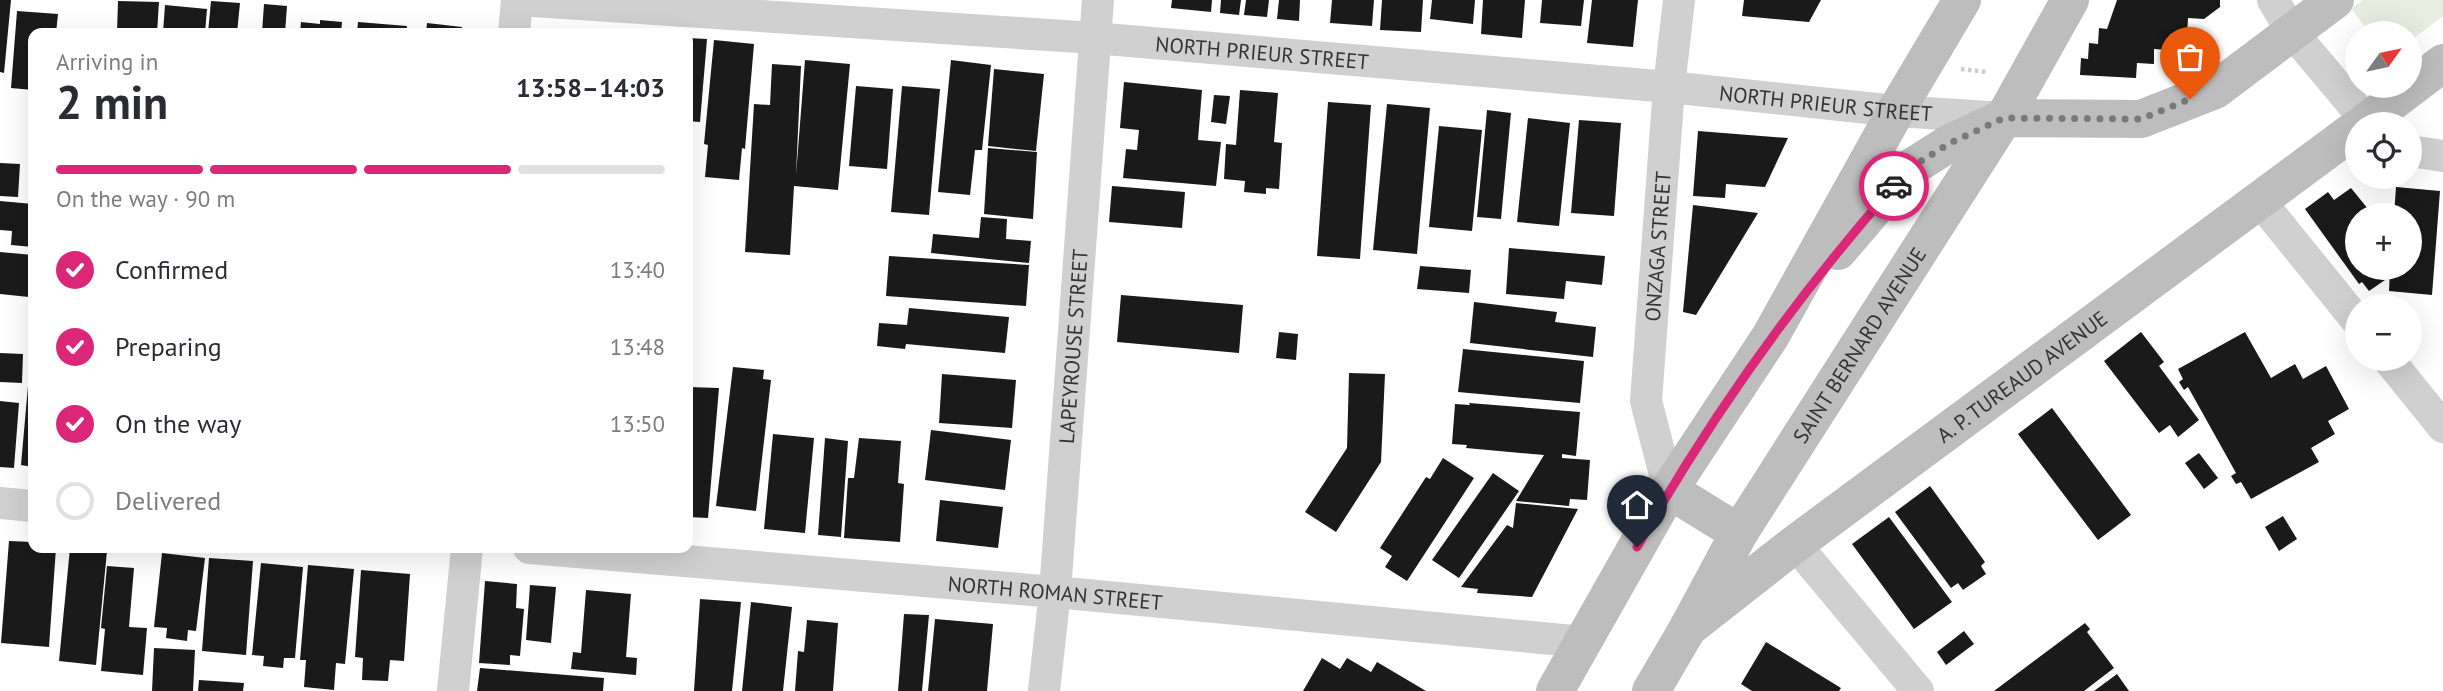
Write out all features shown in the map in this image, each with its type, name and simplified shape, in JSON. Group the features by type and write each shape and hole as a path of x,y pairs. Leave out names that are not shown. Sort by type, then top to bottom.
{"street":[{"path":"514,28 517,0"},
{"name":"NORTH PRIEUR STREET","path":"517,0 1094,38 1669,87 1896,111 2004,118"},
{"name":"LAPEYROUSE STREET","path":"1044,691 1055,593 1098,0"},
{"name":"ONZAGA STREET","path":"1669,490 1646,401 1669,87 1679,0"},
{"path":"1555,691 1669,490 1770,337 1896,111 1962,0"},
{"name":"SAINT BERNARD AVENUE","path":"1651,691 1740,533 2004,118 2070,0"},
{"path":"1770,337 1858,226 1907,170 1950,143 2004,118 2141,119 2215,89 2283,16 2335,0"},
{"path":"2283,16 2355,112"},
{"name":"A. P. TUREAUD AVENUE","path":"2380,112 2443,63"},
{"name":"A. P. TUREAUD AVENUE","path":"1688,628 1795,544 2345,138"},
{"path":"2422,153 2443,156"},
{"path":"2260,201 2345,306"},
{"path":"2398,371 2443,427"},
{"path":"1669,490 1740,533"},
{"path":"0,503 28,506"},
{"path":"1795,544 1918,691"},
{"path":"453,691 467,553"},
{"name":"NORTH ROMAN STREET","path":"587,553 1584,642"}],"path":[{"path":"1949,68 1998,73"}],"shaded area":[{"path":"2363,0 2443,0 2443,16 2422,32 2422,21 2360,21 2351,9"}],"building":[{"path":"0,0 11,0 4,73 0,72"},
{"path":"1172,0 1212,0 1211,12 1171,8"},
{"path":"1221,0 1241,0 1239,15 1220,13"},
{"path":"1246,0 1269,0 1267,17 1244,15"},
{"path":"1279,0 1300,0 1299,21 1277,19"},
{"path":"1332,0 1374,0 1372,26 1330,23"},
{"path":"1382,0 1423,0 1421,32 1380,30"},
{"path":"1432,0 1475,0 1473,24 1430,19"},
{"path":"1483,0 1525,0 1522,38 1481,34"},
{"path":"1542,0 1584,0 1581,26 1540,23"},
{"path":"1592,0 1638,0 1633,47 1587,43"},
{"path":"1744,0 1821,0 1809,22 1742,16"},
{"path":"2117,0 2220,0 2220,7 2204,19 2188,18 2187,35 2170,34 2169,50 2154,49 2154,64 2137,63 2136,78 2080,75 2081,58 2088,59 2089,43 2098,44 2099,28 2107,29"},
{"path":"118,1 159,2 157,28 117,28"},
{"path":"211,1 240,3 238,28 208,28"},
{"path":"264,4 287,6 285,28 262,28"},
{"path":"165,5 207,9 205,28 163,28"},
{"path":"17,11 58,14 57,28 28,28 28,90 11,88"},
{"path":"320,20 342,22 341,28 300,28 301,22 320,24"},
{"path":"358,22 407,26 407,28 357,28"},
{"path":"427,23 462,27 462,28 426,28"},
{"path":"693,38 707,39 700,122 693,121"},
{"path":"714,40 754,44 745,149 742,148 739,180 705,177 708,145 704,144"},
{"path":"805,60 850,64 838,190 794,186 790,255 745,252 754,104 770,105 772,64 801,66 796,175"},
{"path":"951,60 991,65 982,150 975,150 970,195 938,192"},
{"path":"994,69 1044,74 1036,151 988,146"},
{"path":"1124,82 1202,90 1198,140 1221,142 1216,186 1123,178 1126,149 1137,150 1139,130 1120,128"},
{"path":"856,86 893,89 887,169 849,166"},
{"path":"902,86 940,89 929,215 891,212"},
{"path":"1240,90 1278,93 1274,142 1282,143 1279,189 1266,188 1266,194 1244,192 1245,181 1224,179 1226,144 1236,145"},
{"path":"1214,95 1230,96 1226,124 1211,122"},
{"path":"1328,102 1371,105 1360,259 1317,256"},
{"path":"1387,104 1430,108 1417,254 1373,250"},
{"path":"1487,110 1511,113 1501,219 1477,217"},
{"path":"1528,118 1570,123 1559,226 1517,222"},
{"path":"1579,120 1621,123 1614,216 1571,213"},
{"path":"1439,126 1482,130 1472,231 1429,227"},
{"path":"1698,131 1788,138 1765,187 1726,184 1725,198 1693,196"},
{"path":"988,148 1037,152 1033,219 984,214"},
{"path":"0,163 20,164 18,197 0,196"},
{"path":"1112,186 1185,192 1182,228 1109,222"},
{"path":"2352,189 2363,203 2345,203 2345,265 2305,209 2328,192 2334,200"},
{"path":"2396,189 2440,191 2432,295 2389,291 2389,280 2422,280 2422,203 2395,203"},
{"path":"0,201 28,204 28,247 11,245 12,231 0,230"},
{"path":"1693,205 1758,213 1696,315 1683,312"},
{"path":"981,217 1007,219 1006,239 1031,241 1029,263 931,253 933,234 979,238"},
{"path":"1509,248 1605,256 1602,285 1566,281 1564,299 1506,294"},
{"path":"0,252 28,255 28,297 0,294"},
{"path":"889,256 1029,265 1026,306 886,296"},
{"path":"1420,266 1471,270 1469,293 1417,289"},
{"path":"2356,280 2385,280 2369,291 2362,282 2359,284"},
{"path":"1121,295 1243,305 1239,353 1117,342"},
{"path":"1474,302 1557,312 1555,322 1596,327 1593,357 1470,343"},
{"path":"909,308 1009,317 1005,353 906,344 905,349 877,346 879,323 907,325"},
{"path":"1279,332 1298,334 1296,360 1276,358"},
{"path":"2141,332 2164,362 2159,366 2199,420 2178,437 2170,425 2159,433 2104,361"},
{"path":"2245,332 2271,378 2295,364 2303,379 2326,366 2349,409 2328,421 2335,434 2311,448 2319,462 2251,499 2241,482 2236,484 2231,476 2236,473 2188,387 2184,390 2179,382 2183,379 2178,369"},
{"path":"1463,349 1584,361 1580,403 1458,392"},
{"path":"0,353 23,354 22,383 0,382"},
{"path":"733,367 764,370 763,379 771,380 756,511 716,506"},
{"path":"1349,373 1385,374 1381,462 1336,532 1305,512 1347,448"},
{"path":"942,374 1016,380 1012,428 939,423"},
{"path":"28,386 28,466 21,465"},
{"path":"693,387 719,388 708,518 693,517"},
{"path":"0,401 19,403 14,468 0,467"},
{"path":"1469,403 1580,412 1576,456 1562,454 1562,458 1590,460 1587,500 1570,499 1569,506 1516,501 1544,455 1466,448 1467,445 1452,444 1455,404 1470,405"},
{"path":"2052,408 2131,515 2098,540 2018,434"},
{"path":"931,430 1011,440 1005,490 925,480"},
{"path":"773,434 814,438 805,533 764,529"},
{"path":"825,438 848,441 841,537 818,535"},
{"path":"859,438 901,441 898,483 904,484 900,542 844,538 848,478 854,478"},
{"path":"2199,453 2218,478 2204,489 2185,463"},
{"path":"1443,458 1474,478 1407,581 1385,567 1392,556 1380,548 1426,477 1430,479"},
{"path":"1493,473 1519,491 1459,578 1432,560"},
{"path":"1930,486 1985,562 1981,566 1986,574 1963,590 1958,583 1951,588 1895,512"},
{"path":"940,500 1003,507 998,548 936,541"},
{"path":"1516,503 1578,509 1532,597 1477,593 1478,589 1461,587 1507,525 1513,528"},
{"path":"2283,516 2297,539 2279,551 2265,527"},
{"path":"1889,517 1952,602 1914,629 1852,544"},
{"path":"9,541 28,542 28,553 56,553 49,647 1,643"},
{"path":"70,553 107,553 96,665 59,661"},
{"path":"162,553 205,558 196,631 188,630 187,641 166,638 167,628 154,627"},
{"path":"209,558 253,561 246,655 202,651"},
{"path":"261,563 303,567 295,658 284,658 283,668 263,666 264,656 252,655"},
{"path":"308,565 354,569 345,664 336,663 334,690 304,687 306,660 300,660"},
{"path":"107,566 134,568 129,627 147,628 143,675 101,671 105,629 101,628"},
{"path":"361,570 410,574 404,661 390,660 388,681 362,680 363,658 355,657"},
{"path":"485,581 517,584 516,608 524,609 520,656 510,655 510,665 479,663"},
{"path":"530,585 556,587 551,643 526,640"},
{"path":"586,590 631,594 626,657 637,658 636,675 571,669 573,652 581,653"},
{"path":"700,599 741,602 732,691 694,691"},
{"path":"751,602 792,607 783,691 742,691"},
{"path":"904,614 929,615 922,691 898,691"},
{"path":"935,619 993,624 987,691 928,691"},
{"path":"807,620 838,623 833,691 795,691 798,651 804,652"},
{"path":"2085,623 2090,629 2087,632 2114,668 2084,691 1994,691"},
{"path":"1964,631 1974,644 1946,665 1937,652"},
{"path":"1766,642 1841,688 1839,691 1752,691 1741,684"},
{"path":"154,648 195,650 193,691 152,691"},
{"path":"1322,658 1340,669 1347,658 1371,672 1377,662 1426,691 1303,691"},
{"path":"480,668 604,678 603,691 477,691"},
{"path":"2117,674 2129,691 2094,691"},
{"path":"199,680 244,683 243,691 198,691"}],"way so far":[{"path":"1894,186 1907,170 1950,143 2004,118 2141,119 2190,99"}],"route":[{"path":"1637,547 1669,490 1770,337 1858,226 1894,186"}]}
